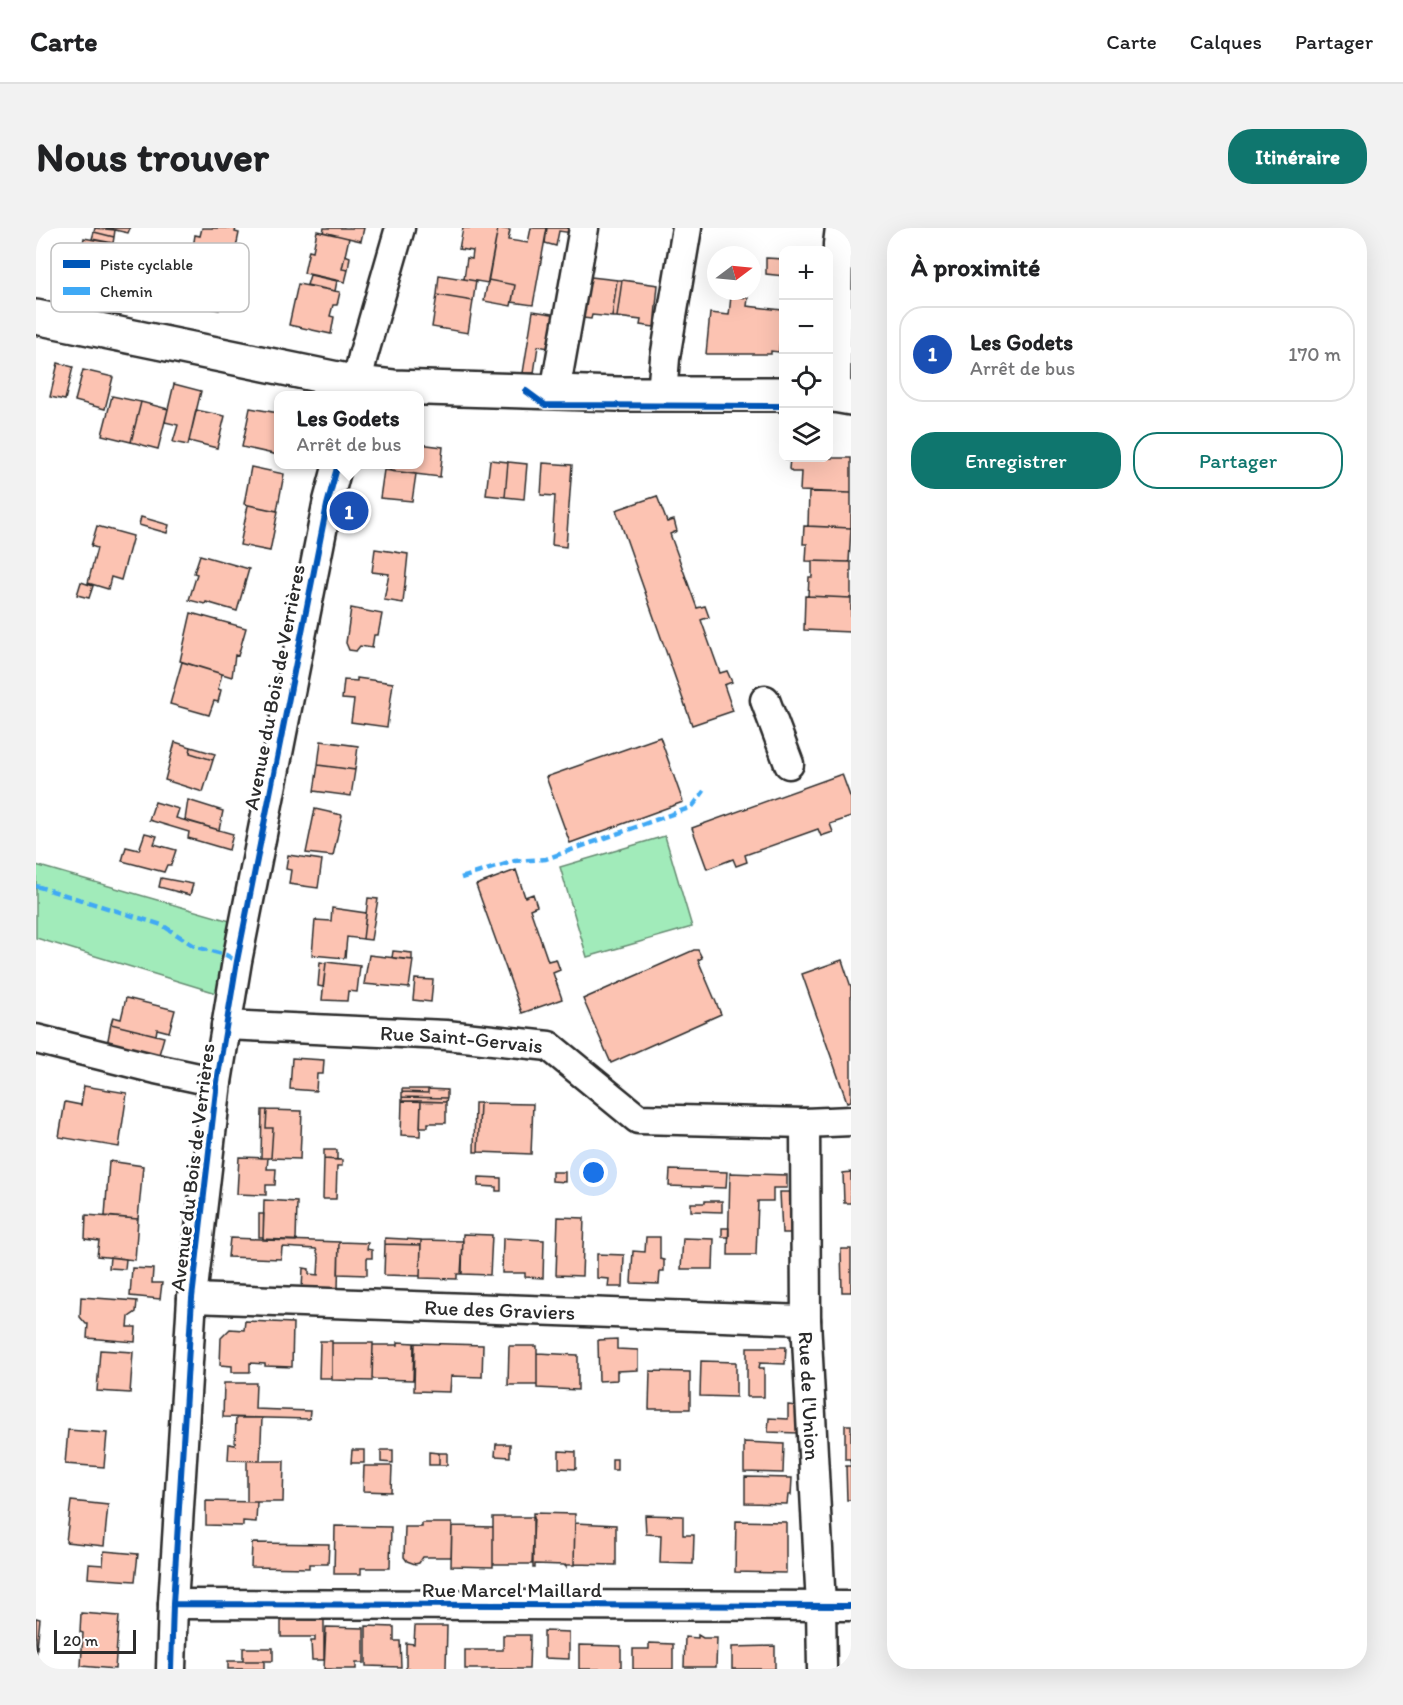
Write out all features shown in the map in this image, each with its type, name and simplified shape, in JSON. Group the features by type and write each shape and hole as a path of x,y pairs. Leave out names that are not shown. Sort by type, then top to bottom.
{"main road":[{"path":"36,317 356,389 779,394"}],"street":[{"path":"356,389 363,356 400,228"},
{"path":"555,392 584,228"},
{"path":"662,394 664,358 687,228"},
{"path":"839,396 838,244 840,228"},
{"name":"Avenue du Bois de Verrières","path":"171,1669 192,1298 217,1082 239,949 337,469"},
{"path":"765,700 789,764"},
{"name":"Rue Saint-Gervais","path":"226,1025 446,1035 549,1046 638,1119 851,1121"},
{"path":"36,1039 217,1082"},
{"name":"Rue de l'Union","path":"805,1122 806,1320 821,1606 822,1669"},
{"name":"Rue des Graviers","path":"192,1298 806,1320"},
{"name":"Rue Marcel Maillard","path":"173,1604 851,1606"}],"green space":[{"path":"665,836 692,927 587,957 560,867"},
{"path":"36,865 230,921 220,994 36,938"}],"building":[{"path":"95,228 115,230 114,237 94,232"},
{"path":"106,228 130,228 128,233"},
{"path":"202,228 236,228 235,232 239,233 237,243 194,243 195,235 200,236"},
{"path":"324,228 364,228 361,241 323,232"},
{"path":"463,228 498,228 488,283 464,279 467,258 472,259 473,251 459,249"},
{"path":"498,228 510,230 508,240 528,243 531,228 547,228 533,305 512,302 515,285 488,280"},
{"path":"547,228 580,228 579,234 559,231 556,246 545,243"},
{"path":"317,231 349,238 342,269 348,270 345,282 304,273 309,250 313,251"},
{"path":"94,232 114,237 113,243 92,239"},
{"path":"84,238 110,243 83,243"},
{"path":"345,255 350,257 348,270 342,269"},
{"path":"766,258 779,259 779,275 766,274"},
{"path":"310,275 337,281 335,291 307,285"},
{"path":"439,275 476,281 473,301 437,295"},
{"path":"582,276 617,280 612,317 592,315 591,319 575,317"},
{"path":"488,280 515,285 511,306 484,301"},
{"path":"617,280 622,280 617,317 612,317"},
{"path":"622,280 658,285 654,327 640,325 641,320 617,317"},
{"path":"298,284 340,292 337,305 333,305 330,316 334,317 331,334 289,325"},
{"path":"437,295 473,301 468,333 432,327"},
{"path":"731,300 748,300 747,306 779,310 779,352 706,354 710,313 729,315"},
{"path":"533,311 558,315 555,349 538,346 534,373 523,373"},
{"path":"58,363 73,367 65,400 50,397"},
{"path":"83,370 113,377 105,409 75,401"},
{"path":"174,384 201,391 188,445 173,442 178,425 165,422"},
{"path":"112,396 141,402 131,442 102,435"},
{"path":"141,402 168,409 158,449 131,442"},
{"path":"250,408 274,412 274,454 242,447"},
{"path":"196,410 225,416 217,448 189,441"},
{"path":"424,445 443,447 440,477 390,471 390,469 424,469"},
{"path":"833,458 851,458 851,493 800,491 801,472 792,472 789,469 790,462 833,462"},
{"path":"490,460 508,462 505,497 486,495"},
{"path":"508,462 527,464 524,499 505,497"},
{"path":"543,463 572,465 566,547 552,545 555,496 541,495"},
{"path":"251,467 284,474 277,511 244,504"},
{"path":"384,470 416,474 412,501 380,498"},
{"path":"809,492 851,493 851,528 808,526"},
{"path":"657,496 667,522 674,520 677,531 670,534 697,608 705,606 709,617 701,620 720,673 727,671 732,682 724,685 733,711 692,725 616,510"},
{"path":"248,505 278,511 270,551 240,545"},
{"path":"141,517 169,525 167,533 139,525"},
{"path":"97,526 133,536 121,580 111,577 108,589 88,583 97,548 91,546"},
{"path":"804,526 851,528 849,562 806,561 807,544 803,544"},
{"path":"375,549 408,554 403,603 384,600 389,574 372,572"},
{"path":"200,555 249,569 237,611 206,602 205,604 189,600"},
{"path":"812,561 851,562 851,598 808,596 809,577 812,577"},
{"path":"81,582 93,586 89,598 77,595"},
{"path":"805,596 851,598 851,632 804,630"},
{"path":"351,608 382,614 378,635 374,635 372,648 360,646 356,651 349,650 346,643"},
{"path":"191,613 246,628 238,656 235,655 232,677 180,661"},
{"path":"182,662 222,674 218,689 221,690 218,702 214,701 209,715 170,704"},
{"path":"357,678 393,683 387,727 351,722 354,700 342,699 344,680 357,681"},
{"path":"660,737 683,802 570,843 546,777"},
{"path":"321,741 358,746 355,770 318,765"},
{"path":"175,742 191,747 190,753 213,760 203,792 165,780"},
{"path":"191,747 215,754 213,760 190,753"},
{"path":"318,765 355,770 351,796 314,791"},
{"path":"842,774 851,799 851,817 830,824 833,832 821,836 818,829 745,855 747,862 736,866 733,859 707,869 692,828"},
{"path":"188,800 223,811 219,830 185,820"},
{"path":"155,802 179,809 176,818 233,834 229,850 188,838 189,832 149,820"},
{"path":"315,809 342,815 333,856 306,853"},
{"path":"145,833 157,836 154,844 176,850 171,865 167,865 164,872 122,861 126,847 139,850"},
{"path":"288,855 322,860 318,888 289,884 291,870 286,869"},
{"path":"516,870 525,897 533,894 537,906 530,909 548,961 556,959 560,970 553,973 562,999 522,1013 476,885"},
{"path":"161,878 193,884 190,895 159,887"},
{"path":"368,898 378,899 371,940 363,939"},
{"path":"332,908 366,913 363,939 347,937 345,958 312,955 315,920 331,921"},
{"path":"698,950 702,958 698,960 721,1014 611,1063 583,999"},
{"path":"393,951 412,953 412,960 392,958"},
{"path":"369,955 413,960 409,988 364,984"},
{"path":"842,960 851,987 851,1101 847,1102 802,974"},
{"path":"320,962 326,963 323,987 318,986"},
{"path":"326,962 360,966 357,992 348,991 347,1001 322,1000"},
{"path":"415,979 433,980 431,1002 413,1000"},
{"path":"126,998 175,1010 169,1032 157,1029 156,1035 111,1024 113,1017 121,1019"},
{"path":"111,1024 164,1037 158,1058 107,1045"},
{"path":"292,1058 324,1060 323,1074 317,1074 316,1091 290,1089"},
{"path":"84,1086 127,1093 119,1147 59,1137 65,1102 81,1105"},
{"path":"402,1089 428,1089 428,1093 402,1092"},
{"path":"428,1089 447,1090 447,1098 402,1097 402,1092 428,1093"},
{"path":"402,1097 447,1098 446,1102 402,1101"},
{"path":"402,1101 421,1101 420,1136 401,1135"},
{"path":"421,1101 446,1102 446,1123 428,1123 428,1127 420,1127"},
{"path":"475,1103 480,1103 478,1152 474,1152"},
{"path":"480,1103 533,1104 531,1154 478,1152"},
{"path":"262,1110 267,1110 266,1128 273,1128 271,1158 261,1158"},
{"path":"267,1110 302,1111 300,1159 271,1158 273,1128 266,1128"},
{"path":"324,1150 337,1150 337,1160 324,1159"},
{"path":"239,1157 268,1158 267,1169 276,1169 275,1185 266,1185 266,1195 237,1194"},
{"path":"324,1159 342,1160 342,1166 337,1166 336,1199 323,1199"},
{"path":"109,1161 143,1166 138,1219 105,1216"},
{"path":"670,1170 727,1172 726,1188 669,1186"},
{"path":"552,1172 565,1172 565,1182 552,1181"},
{"path":"851,1172 851,1203 844,1203 843,1173"},
{"path":"730,1173 787,1175 787,1188 773,1188 773,1201 758,1201 756,1255 728,1255"},
{"path":"479,1177 501,1178 501,1191 496,1191 496,1187 478,1186"},
{"path":"780,1192 790,1192 791,1233 782,1233"},
{"path":"264,1200 297,1202 296,1241 263,1240"},
{"path":"705,1201 722,1201 722,1212 691,1211 691,1203 705,1203"},
{"path":"259,1214 264,1214 263,1237 259,1237"},
{"path":"86,1215 138,1219 135,1260 97,1256 99,1241 85,1239"},
{"path":"558,1217 584,1218 582,1276 556,1275"},
{"path":"722,1228 729,1228 729,1237 722,1237"},
{"path":"463,1234 492,1235 490,1275 462,1274"},
{"path":"646,1237 660,1237 660,1259 664,1260 664,1271 660,1271 659,1284 631,1283 633,1251 645,1252"},
{"path":"230,1238 339,1242 338,1291 302,1290 303,1268 309,1269 309,1274 318,1275 319,1257 316,1249 282,1247 281,1259 228,1257"},
{"path":"385,1238 421,1240 421,1245 385,1244"},
{"path":"503,1238 544,1240 543,1278 525,1277 525,1273 502,1273"},
{"path":"683,1238 714,1239 713,1269 681,1269"},
{"path":"421,1240 463,1241 461,1274 457,1274 457,1279 420,1278"},
{"path":"339,1242 368,1243 367,1249 372,1250 372,1258 367,1258 367,1275 338,1274"},
{"path":"385,1244 421,1245 420,1276 384,1275"},
{"path":"841,1249 851,1249 851,1292 842,1292"},
{"path":"597,1254 624,1255 623,1287 608,1287 609,1279 597,1278"},
{"path":"110,1257 126,1259 125,1269 109,1268"},
{"path":"132,1268 153,1269 152,1283 162,1283 160,1299 130,1296"},
{"path":"81,1297 137,1301 136,1312 129,1317 128,1327 136,1327 135,1342 87,1338 88,1324 80,1317"},
{"path":"245,1321 293,1323 292,1367 250,1363 250,1372 232,1372 232,1366 220,1365 221,1338 230,1329 244,1330"},
{"path":"617,1339 617,1349 638,1350 638,1370 617,1371 617,1380 599,1381 598,1340"},
{"path":"320,1341 332,1341 332,1378 319,1378"},
{"path":"398,1342 414,1343 413,1380 372,1379 373,1345 398,1345"},
{"path":"332,1343 373,1343 372,1381 332,1380"},
{"path":"415,1343 483,1345 482,1377 451,1376 450,1392 414,1391"},
{"path":"509,1346 537,1346 537,1385 508,1385"},
{"path":"747,1347 786,1347 785,1364 760,1363 759,1368 764,1368 764,1397 747,1397"},
{"path":"100,1350 133,1352 130,1393 97,1391"},
{"path":"537,1353 578,1355 578,1390 537,1388"},
{"path":"701,1361 736,1362 736,1397 700,1396"},
{"path":"650,1371 690,1372 690,1409 649,1409"},
{"path":"224,1383 256,1383 255,1409 310,1411 309,1419 223,1417"},
{"path":"788,1405 797,1406 799,1433 768,1432 769,1418 788,1419"},
{"path":"236,1418 262,1418 260,1461 228,1460 229,1444 235,1445"},
{"path":"845,1425 851,1425 851,1466 850,1459 845,1459"},
{"path":"68,1430 107,1433 104,1467 65,1464"},
{"path":"744,1442 784,1444 783,1473 744,1472"},
{"path":"496,1444 510,1444 510,1457 495,1456"},
{"path":"352,1450 364,1450 364,1463 351,1463"},
{"path":"381,1450 393,1450 393,1463 381,1462"},
{"path":"559,1451 576,1452 576,1469 559,1468"},
{"path":"429,1452 439,1453 439,1465 429,1465"},
{"path":"439,1453 447,1453 447,1465 439,1465"},
{"path":"612,1459 617,1459 617,1470 612,1470"},
{"path":"247,1461 284,1461 283,1502 247,1502"},
{"path":"364,1466 392,1466 391,1492 363,1491"},
{"path":"846,1466 851,1466 851,1500 847,1500"},
{"path":"745,1477 792,1478 791,1495 788,1495 787,1504 745,1503"},
{"path":"71,1501 108,1505 104,1546 66,1542"},
{"path":"206,1501 257,1502 256,1522 243,1521 243,1526 206,1525"},
{"path":"533,1513 575,1514 574,1565 566,1565 566,1567 535,1564 533,1568"},
{"path":"645,1515 683,1516 683,1535 694,1535 693,1564 660,1563 661,1535 646,1534"},
{"path":"493,1517 534,1517 532,1564 493,1564"},
{"path":"736,1521 786,1522 786,1573 735,1572"},
{"path":"422,1523 452,1523 451,1557 423,1557 419,1563 415,1564 407,1561 404,1557 405,1527 422,1527"},
{"path":"575,1523 616,1525 616,1565 574,1564"},
{"path":"335,1526 391,1527 390,1568 361,1568 361,1574 334,1574"},
{"path":"452,1526 493,1527 493,1567 451,1566"},
{"path":"252,1543 329,1544 328,1564 309,1564 309,1568 251,1567"},
{"path":"104,1551 138,1554 135,1581 88,1578 89,1564 103,1565"},
{"path":"81,1613 119,1616 115,1669 81,1666 83,1633 80,1632"},
{"path":"36,1618 40,1619 36,1658"},
{"path":"281,1619 324,1620 324,1660 312,1660 311,1641 315,1641 315,1637 281,1637"},
{"path":"366,1626 394,1627 394,1641 400,1641 401,1667 366,1666"},
{"path":"415,1626 447,1626 446,1669 406,1669 406,1643 414,1644"},
{"path":"326,1627 364,1628 364,1663 356,1663 356,1669 324,1669"},
{"path":"544,1631 569,1632 569,1659 544,1658"},
{"path":"503,1635 530,1635 529,1669 465,1669 465,1650 503,1650"},
{"path":"698,1635 703,1638 717,1638 716,1667 684,1667 685,1637 698,1638"},
{"path":"649,1643 673,1644 673,1669 633,1669 633,1649 649,1649"},
{"path":"579,1645 621,1646 621,1669 579,1669"},
{"path":"775,1646 775,1669 732,1669 732,1647"},
{"path":"243,1648 273,1648 273,1661 243,1661"},
{"path":"228,1661 264,1661 264,1669 228,1669"}],"marked path":[{"path":"461,878 515,861 546,859 692,807 704,791"},
{"path":"36,886 162,925 196,947 226,955 237,961"}],"cycle path":[{"path":"526,391 545,405 779,406"},
{"path":"171,1669 192,1298 217,1082 237,961 327,505 337,469"},
{"path":"173,1604 851,1606"}],"place":[{"name":"Les Godets","path":"349,511"}]}
